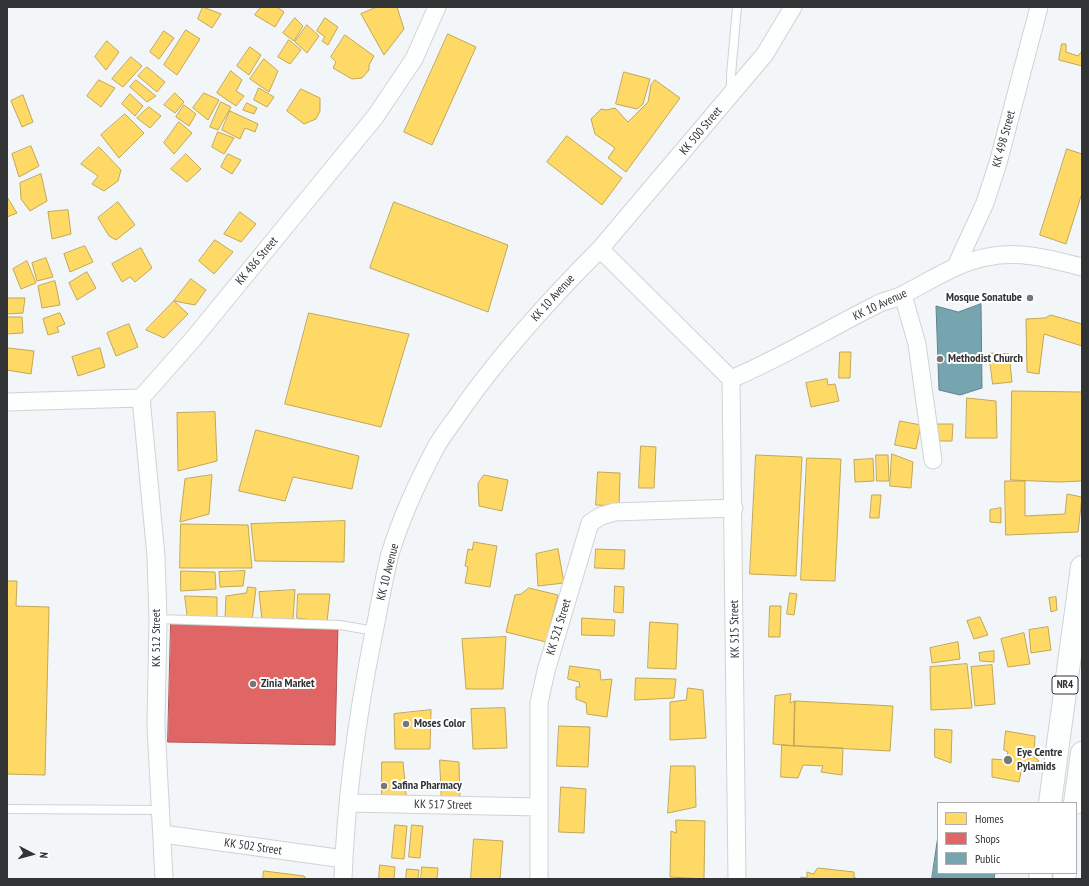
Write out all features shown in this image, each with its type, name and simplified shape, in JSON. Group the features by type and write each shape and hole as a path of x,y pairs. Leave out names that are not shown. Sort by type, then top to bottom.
{"highway":[{"name":"NR4","path":"1050,802 1082,567"},
{"path":"1075,802 1082,753"}],"street":[{"name":"KK 486 Street","path":"141,398 194,338 376,117 414,59 437,7"},
{"name":"KK 500 Street","path":"600,249 765,54 793,7"},
{"name":"KK 498 Street","path":"956,266 985,203 998,163 1039,7"},
{"path":"600,249 731,379"},
{"name":"KK 10 Avenue","path":"343,879 348,803 362,692 390,554 420,479 437,445 475,392 515,341 564,284 600,249"},
{"name":"KK 10 Avenue","path":"731,379 782,355 878,304 903,295 956,266 987,256 1036,256 1082,267"},
{"path":"903,295 916,344 933,460"},
{"name":"KK 515 Street","path":"731,379 730,424 734,508 737,879"},
{"path":"7,402 141,398"},
{"name":"KK 512 Street","path":"141,398 156,556 158,619 156,725 162,810 164,879"},
{"name":"KK 521 Street","path":"539,879 539,703 546,671 590,523 601,516 615,512 734,508"},
{"name":"KK 517 Street","path":"348,803 538,807"},
{"name":"KK 502 Street","path":"163,834 344,859"}],"lane":[{"path":"732,94 731,75 737,7"},
{"path":"158,619 340,625 374,631"},
{"path":"7,809 162,810"}],"building: Homes":[{"path":"203,7 221,14 212,28 198,19"},
{"path":"261,7 277,7 284,12 275,27 255,15"},
{"path":"377,7 397,7 404,29 384,55 361,14"},
{"path":"295,18 303,26 294,41 283,33"},
{"path":"325,18 338,27 328,45 322,41 325,37 317,31"},
{"path":"307,25 319,36 307,53 295,42"},
{"path":"186,30 200,39 177,75 164,65"},
{"path":"164,31 174,38 159,59 150,52"},
{"path":"448,34 476,47 432,145 404,132"},
{"path":"345,35 374,56 369,65 369,70 362,78 352,79 333,68 336,62 331,57"},
{"path":"289,40 301,50 290,64 278,57"},
{"path":"107,41 119,52 106,70 95,57"},
{"path":"1062,44 1066,44 1066,52 1078,56 1082,51 1082,66 1059,60"},
{"path":"250,47 261,55 249,75 237,66"},
{"path":"131,57 142,66 123,87 112,79"},
{"path":"264,59 278,71 269,92 250,79"},
{"path":"147,67 165,82 157,92 138,76"},
{"path":"231,71 242,80 236,91 244,96 236,106 217,93"},
{"path":"624,72 650,79 643,104 637,109 616,104"},
{"path":"99,80 115,88 101,107 87,96"},
{"path":"136,80 156,96 147,102 130,87"},
{"path":"655,80 680,98 626,172 608,158 615,148 595,134 591,119 601,109 606,110 615,108 628,122 648,102 651,85"},
{"path":"259,88 274,97 267,107 254,100"},
{"path":"301,89 320,98 320,111 316,119 304,124 287,111"},
{"path":"175,93 184,102 175,113 164,105"},
{"path":"204,93 219,100 208,120 193,108"},
{"path":"130,94 143,106 135,116 122,104"},
{"path":"23,95 33,122 22,127 11,101"},
{"path":"221,102 231,107 218,130 210,127"},
{"path":"247,103 257,108 254,114 243,110"},
{"path":"184,105 196,114 189,126 176,117"},
{"path":"149,107 161,116 150,128 137,118"},
{"path":"230,111 258,124 255,132 245,128 240,139 222,130"},
{"path":"125,114 144,133 119,158 101,135"},
{"path":"179,122 192,133 174,154 164,143"},
{"path":"218,132 234,138 224,154 212,147"},
{"path":"567,136 622,178 602,205 547,162"},
{"path":"31,146 39,166 19,177 12,154"},
{"path":"99,147 121,170 118,181 104,191 92,184 98,176 81,164"},
{"path":"1067,149 1082,154 1082,193 1066,244 1040,235"},
{"path":"186,154 201,169 187,182 171,169"},
{"path":"228,154 241,160 232,174 221,167"},
{"path":"41,174 47,201 30,211 21,199 20,183"},
{"path":"7,197 17,213 7,217"},
{"path":"118,202 135,225 116,240 109,236 98,218"},
{"path":"394,202 508,245 488,312 370,268"},
{"path":"68,210 71,234 52,239 48,212"},
{"path":"240,212 256,224 241,242 224,234"},
{"path":"215,240 233,252 214,274 199,261"},
{"path":"85,246 93,262 70,272 64,254"},
{"path":"141,248 152,268 135,282 130,277 122,282 112,264"},
{"path":"46,258 53,277 37,281 32,263"},
{"path":"27,261 36,283 21,289 13,269"},
{"path":"87,272 96,288 77,300 69,283"},
{"path":"191,279 206,290 195,305 174,301"},
{"path":"55,281 60,305 42,308 38,286"},
{"path":"7,298 25,298 23,313 7,314"},
{"path":"174,301 188,314 164,338 146,330"},
{"path":"60,313 65,324 57,327 59,332 48,335 43,319"},
{"path":"309,313 409,334 381,427 285,404"},
{"path":"1051,315 1082,324 1082,346 1044,334 1039,374 1027,372 1026,319 1045,318"},
{"path":"7,317 22,317 23,333 7,334"},
{"path":"129,324 138,347 116,356 107,333"},
{"path":"8,348 34,351 31,374 7,370"},
{"path":"100,348 105,367 78,376 72,357"},
{"path":"840,352 851,352 850,378 839,378"},
{"path":"989,353 1009,354 1012,382 993,384"},
{"path":"827,379 828,385 835,384 839,401 811,407 806,383"},
{"path":"1012,391 1082,392 1082,481 1059,482 1011,480"},
{"path":"967,398 996,401 997,438 966,438"},
{"path":"215,412 217,461 178,471 177,413"},
{"path":"900,421 921,425 916,449 895,445"},
{"path":"937,424 953,424 952,441 937,441"},
{"path":"256,430 359,456 352,489 293,477 285,501 239,491"},
{"path":"641,446 656,447 654,488 639,488"},
{"path":"892,454 913,462 911,488 890,486"},
{"path":"756,455 802,457 796,576 750,574"},
{"path":"876,455 888,455 889,481 877,481"},
{"path":"807,458 841,459 835,581 801,580"},
{"path":"873,459 874,481 855,482 854,460"},
{"path":"598,472 620,473 619,506 596,505"},
{"path":"212,475 209,514 180,522 185,479"},
{"path":"484,475 508,480 502,511 479,506 478,484"},
{"path":"1005,481 1025,481 1025,516 1065,514 1067,494 1082,497 1078,532 1006,535"},
{"path":"872,495 881,495 879,518 870,518"},
{"path":"1001,508 1001,523 990,522 990,510"},
{"path":"345,521 344,562 255,561 251,524"},
{"path":"181,524 248,525 252,568 180,568"},
{"path":"474,542 497,546 490,587 465,583 468,567 465,566 468,549 472,550"},
{"path":"558,549 564,583 538,586 536,554"},
{"path":"596,549 625,550 624,569 595,568"},
{"path":"181,571 215,572 216,589 181,591"},
{"path":"245,571 243,586 220,587 219,572"},
{"path":"7,581 17,581 16,606 49,607 45,775 7,774"},
{"path":"615,586 624,587 623,613 614,612"},
{"path":"248,587 256,588 252,621 225,619 226,596 246,593"},
{"path":"529,588 558,595 546,642 506,632 515,595 521,594"},
{"path":"295,590 293,619 262,620 259,592"},
{"path":"790,593 797,594 794,615 787,614"},
{"path":"298,594 330,594 327,622 297,618"},
{"path":"185,596 217,597 217,620 188,620"},
{"path":"1056,597 1057,610 1051,612 1049,598"},
{"path":"770,606 781,606 780,637 769,637"},
{"path":"980,617 988,635 974,639 967,621"},
{"path":"582,618 615,620 614,636 582,635"},
{"path":"650,622 678,624 676,669 648,668"},
{"path":"1048,627 1051,650 1031,653 1029,630"},
{"path":"1024,633 1030,664 1008,667 1001,639"},
{"path":"506,637 503,689 466,689 462,639"},
{"path":"958,642 960,659 932,663 930,648"},
{"path":"994,651 994,662 980,661 979,653"},
{"path":"967,664 972,708 931,710 930,667"},
{"path":"992,665 995,704 975,706 971,667"},
{"path":"570,666 600,670 601,680 612,679 607,717 587,714 586,703 576,699 576,687 580,687 579,682 568,679"},
{"path":"636,678 676,679 674,698 635,700"},
{"path":"688,688 703,690 706,738 670,740 670,702 686,700"},
{"path":"791,694 790,703 795,701 794,746 773,744 775,696"},
{"path":"795,701 893,706 890,751 794,746"},
{"path":"505,708 507,748 473,749 471,709"},
{"path":"431,710 430,749 395,749 394,714"},
{"path":"559,726 590,727 588,767 557,766"},
{"path":"935,729 952,730 951,763 935,757"},
{"path":"1006,731 1035,736 1034,757 1039,761 1031,766 1022,767 1019,782 992,777 992,759 1006,760 1008,752 1004,750"},
{"path":"782,745 843,748 842,775 821,772 823,766 803,765 798,778 781,777"},
{"path":"440,760 459,762 460,802 442,805"},
{"path":"382,762 403,762 407,804 382,803"},
{"path":"671,766 695,766 696,807 668,813"},
{"path":"561,787 586,789 584,833 559,832"},
{"path":"676,820 705,821 704,879 670,877 671,831 676,833"},
{"path":"395,825 407,826 404,859 392,858"},
{"path":"412,825 423,826 420,858 409,857"},
{"path":"474,839 503,841 500,879 471,879"},
{"path":"380,865 395,867 394,879 379,879"},
{"path":"422,867 438,868 437,879 421,879"},
{"path":"818,868 854,872 854,877 858,879 800,879 801,877 807,878 807,872 813,874"},
{"path":"407,869 419,870 418,879 406,879"},
{"path":"264,871 304,876 306,879 263,879"}],"building: Shops":[{"name":"Zinia Market","path":"171,623 338,626 335,745 168,742"}],"building: Public":[{"path":"981,304 982,388 960,395 939,390 936,306 958,312"},
{"path":"937,843 937,874 995,874 994,879 932,879"}],"place":[{"name":"Mosque Sonatube","path":"1030,298"},
{"name":"Methodist Church","path":"940,359"},
{"name":"Zinia Market","path":"253,684"},
{"name":"Moses Color","path":"406,724"},
{"name":"Eye Centre Pylamids","path":"1008,760"},
{"name":"Safina Pharmacy","path":"384,786"}]}
